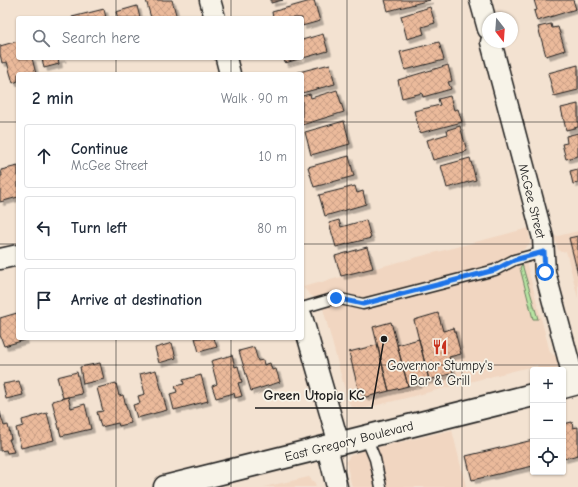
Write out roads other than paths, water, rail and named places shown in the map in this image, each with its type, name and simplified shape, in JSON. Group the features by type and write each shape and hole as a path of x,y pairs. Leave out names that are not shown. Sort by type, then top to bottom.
{"main road":[{"name":"East Gregory Boulevard","path":"165,487 530,396"}],"street":[{"path":"210,0 214,16"},
{"path":"480,0 483,12"},
{"name":"McGee Street","path":"494,48 543,238 545,272 572,385"},
{"path":"226,60 230,72"},
{"path":"0,259 16,255"},
{"path":"304,324 333,446 337,487"}],"lane":[{"path":"304,307 336,298 363,304 495,270 514,260 544,252"},
{"path":"366,437 375,459 381,487"}],"place":[{"name":"Green Utopia KC","path":"384,339"},
{"name":"Governor Stumpy's Bar & Grill","path":"440,347"}]}
